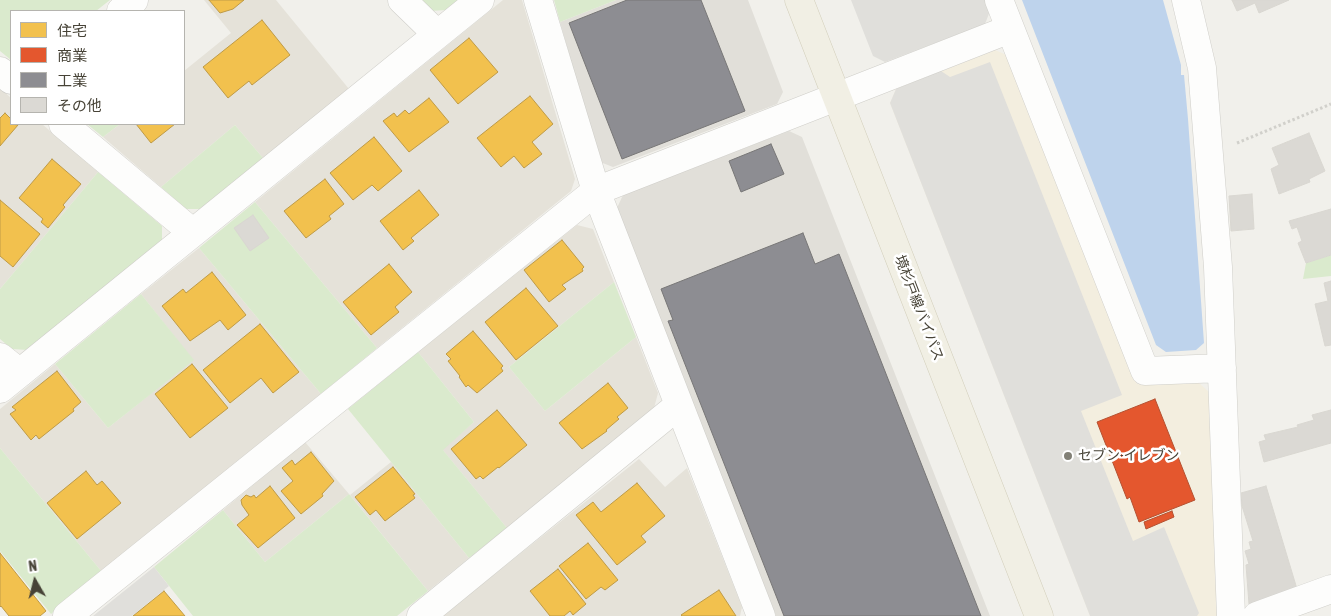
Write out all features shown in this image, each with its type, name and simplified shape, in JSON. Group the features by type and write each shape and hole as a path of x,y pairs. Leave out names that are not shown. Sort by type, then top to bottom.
{"main road":[{"name":"境杉戸線バイパス","path":"799,0 1039,616"}],"street":[{"path":"121,10 134,0"},
{"path":"402,0 437,34"},
{"path":"6,373 192,232 480,0"},
{"path":"538,0 596,191 761,616"},
{"path":"999,0 1145,370 1222,368"},
{"path":"1186,0 1202,68 1218,267 1231,616"},
{"path":"67,616 596,191 1010,29"},
{"path":"0,71 10,79"},
{"path":"64,125 192,232"},
{"path":"421,616 679,405"},
{"path":"1257,616 1331,590"}],"path":[{"path":"1209,155 1331,104"}],"shaded area":[{"path":"204,0 276,0 349,89 263,158 235,125 161,187 103,137 119,125 185,125 185,70 231,33"},
{"path":"503,0 522,0 575,179 571,191 377,348 255,202"},
{"path":"616,0 748,0 783,92 777,104 613,167 600,162 560,22"},
{"path":"851,0 986,0 990,11 985,24 885,62 873,56"},
{"path":"995,50 1009,56 1137,384 1199,383 1209,392 1219,612 1216,616 1090,616 890,103 896,89"},
{"path":"990,62 1122,395 1081,411 1133,541 1164,527 1199,613 1197,616 1090,616 890,103 896,89 941,71 950,77"},
{"path":"0,88 10,97 10,125 43,125 98,172 0,289"},
{"path":"789,131 802,137 990,616 776,616 617,208 623,195"},
{"path":"577,225 593,229 614,282 509,367 545,411 636,337 658,393 654,408 507,528 442,449 474,422 418,352"},
{"path":"199,248 321,394 102,572 0,448 0,409 55,364 108,428 193,360 141,294"},
{"path":"305,442 349,494 265,562 223,510"},
{"path":"639,459 665,487 687,468 742,607 740,616 442,616"},
{"path":"391,462 469,558 428,591 350,495"},
{"path":"154,567 169,586 132,616 93,616"}],"green space":[{"path":"0,0 110,0 97,10 10,10 10,59 0,51"},
{"path":"419,0 459,0 446,10 430,11"},
{"path":"554,0 616,0 560,22"},
{"path":"88,125 119,125 103,137"},
{"path":"235,125 263,158 201,209 186,209 161,187"},
{"path":"98,172 162,226 162,242 28,350 12,349 0,339 0,289"},
{"path":"255,202 377,348 321,394 199,248"},
{"path":"1331,255 1331,276 1303,279 1306,263"},
{"path":"614,282 636,337 545,411 509,367"},
{"path":"141,294 194,360 108,428 55,364"},
{"path":"418,352 474,422 443,450 507,528 469,558 348,409"},
{"path":"0,448 102,572 51,614 0,551"},
{"path":"349,494 428,591 397,616 193,616 154,567 223,510 265,562"}],"water":[{"path":"1022,0 1163,0 1181,65 1181,75 1184,75 1204,343 1196,350 1166,352 1156,345"}],"building: 住宅":[{"path":"209,0 244,0 233,9 220,13"},
{"path":"262,20 290,55 252,85 249,81 228,98 203,67"},
{"path":"469,38 498,72 458,104 430,70"},
{"path":"530,96 553,124 532,142 542,154 524,168 514,156 501,167 477,138"},
{"path":"429,98 449,122 409,152 383,121 394,113 397,117 405,110 409,114"},
{"path":"5,113 10,118 10,125 18,125 0,146 0,118"},
{"path":"137,125 174,125 151,143"},
{"path":"374,137 402,171 378,191 372,185 353,200 330,173"},
{"path":"52,159 81,184 63,205 65,207 48,228 41,222 43,219 19,198"},
{"path":"325,179 344,204 329,216 331,219 306,238 284,211"},
{"path":"419,190 439,215 411,238 414,241 403,250 380,221"},
{"path":"0,200 40,234 13,267 0,256"},
{"path":"562,240 584,267 583,271 562,285 566,289 549,302 524,270"},
{"path":"389,264 412,292 395,307 399,312 371,335 343,302"},
{"path":"212,272 246,315 228,330 220,320 190,341 162,306 183,289 186,293"},
{"path":"526,288 558,326 516,360 485,322"},
{"path":"260,324 299,372 273,393 261,378 230,403 203,370"},
{"path":"473,331 503,366 501,368 503,371 477,393 468,385 466,387 448,361 451,359 446,354"},
{"path":"192,364 228,408 190,438 155,394"},
{"path":"57,371 81,402 73,409 74,411 39,439 36,435 31,440 10,414 16,410 12,407"},
{"path":"608,383 628,408 617,417 619,419 607,431 582,449 559,423"},
{"path":"497,410 527,445 483,479 480,476 476,479 451,449"},
{"path":"311,452 334,481 322,494 323,496 301,514 281,491 293,481 282,468 292,460 295,465"},
{"path":"393,467 415,494 413,495 415,498 385,521 376,510 370,515 355,497"},
{"path":"86,471 97,485 102,481 121,503 77,539 47,503"},
{"path":"637,483 665,516 641,536 646,542 617,565 576,515 593,502 601,512"},
{"path":"270,486 295,518 258,548 237,525 249,515 241,500 246,495 251,497 254,495 256,498"},
{"path":"588,543 618,580 605,590 601,587 586,599 559,566"},
{"path":"0,553 46,611 40,616 9,616 0,607"},
{"path":"558,569 586,604 573,615 570,611 564,616 550,616 530,591"},
{"path":"719,590 736,616 681,615"},
{"path":"164,591 185,616 133,616"}],"building: 商業":[{"path":"1155,399 1195,500 1139,522 1130,497 1127,499 1097,422"},
{"path":"1172,511 1174,517 1146,529 1144,522"}],"building: 工業":[{"path":"627,0 701,0 745,111 622,159 569,23"},
{"path":"771,144 784,174 741,192 729,161"},
{"path":"803,233 815,264 839,254 981,616 784,616 668,321 673,320 661,289"}],"building: その他":[{"path":"1232,0 1289,0 1259,13 1255,3 1237,11"},
{"path":"1309,133 1325,171 1309,179 1310,182 1279,194 1271,169 1279,165 1272,148"},
{"path":"1252,194 1254,229 1231,231 1229,196"},
{"path":"1331,209 1331,255 1306,263 1298,243 1302,241 1297,227 1292,229 1289,221"},
{"path":"253,215 269,238 250,251 234,228"},
{"path":"1331,281 1331,345 1325,346 1315,304 1328,301 1324,283"},
{"path":"1331,410 1331,443 1264,462 1259,442 1266,440 1264,435 1298,427 1297,425 1314,420 1312,415"},
{"path":"1266,486 1297,589 1249,604 1246,565 1249,564 1245,551 1251,549 1249,542 1253,541 1242,506 1241,493"}],"place":[{"name":"セブン-イレブン","path":"1068,456"}]}
